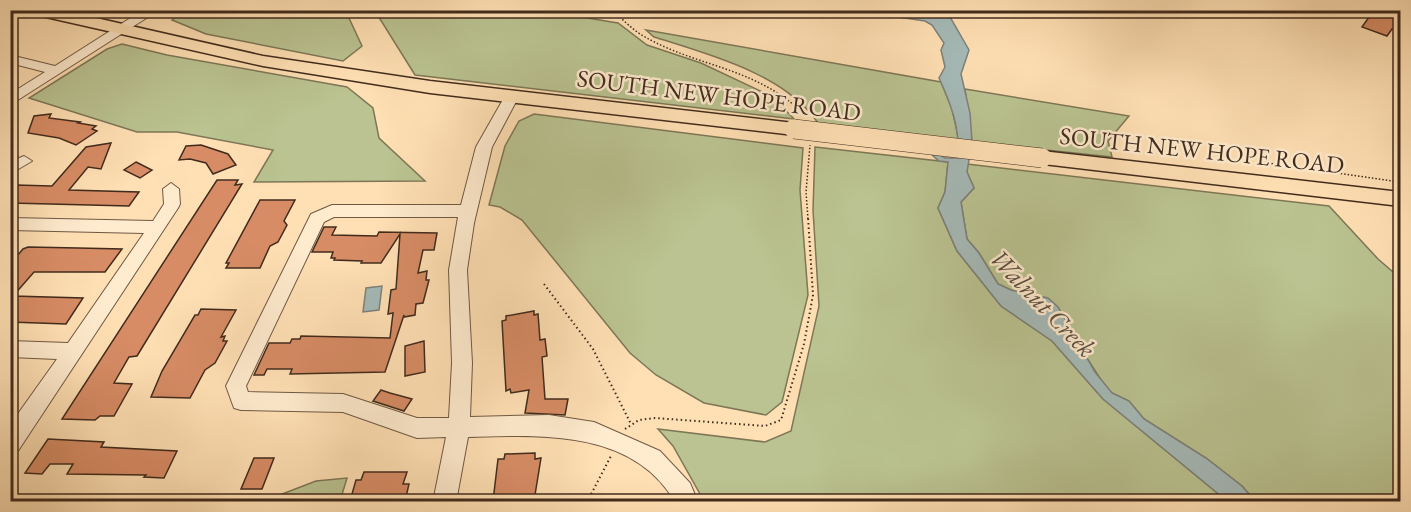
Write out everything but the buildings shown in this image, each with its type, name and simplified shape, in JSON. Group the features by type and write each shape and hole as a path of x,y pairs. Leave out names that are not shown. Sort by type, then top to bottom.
{"main road":[{"name":"SOUTH NEW HOPE ROAD","path":"36,10 263,61 430,87 804,128 1401,199"}],"street":[{"path":"10,101 153,10"},
{"path":"10,60 57,71"},
{"path":"444,501 459,428 462,363 458,270 468,211 484,147 512,96"},
{"path":"10,444 158,227 172,204 171,189"},
{"path":"468,211 332,211 317,218 236,386 241,401 343,403 417,428 549,425 594,432 652,458 682,491 687,501"},
{"path":"10,224 158,227"},
{"path":"10,349 73,351"}],"path":[{"path":"612,10 649,39 760,80 792,101 804,128 808,158 806,192 814,286 804,344 781,420 772,426 655,418 631,424 625,429"},
{"path":"1261,162 1401,182"},
{"path":"544,284 593,349 631,424"},
{"path":"587,501 613,453"}],"green space":[{"path":"183,11 343,11 348,16 362,46 343,61 206,34 172,20"},
{"path":"375,11 544,11 618,23 647,45 701,63 773,97 794,119 415,75"},
{"path":"646,30 941,82 952,109 959,140 818,123 804,106 786,91 766,79 721,59 654,37"},
{"path":"122,44 167,55 347,87 373,108 379,138 425,181 254,182 273,150 177,132 137,132 29,98 107,49"},
{"path":"965,89 1129,116 1108,141 1112,157 972,142"},
{"path":"534,114 803,148 800,190 808,295 782,402 766,415 704,403 656,375 630,353 522,220 500,207 489,205 505,146 519,121"},
{"path":"815,147 948,162 945,192 938,208 957,251 1001,306 1052,341 1103,399 1227,501 704,501 673,446 658,429 765,442 791,431 819,306 813,210"},
{"path":"967,164 1329,206 1378,259 1400,278 1400,501 1255,501 1242,486 1206,458 1144,419 1129,401 1112,393 1105,386 1070,332 1063,315 1033,293 1011,290 998,284 979,253 967,239 961,202 974,188 967,172"},
{"path":"347,478 340,501 264,501 316,481"}],"water":[{"name":"Walnut Creek","path":"857,11 926,11 950,17 969,50 961,74 970,113 972,142 967,172 974,188 961,202 967,239 979,253 998,284 1011,290 1048,298 1058,307 1095,372 1112,393 1129,401 1144,419 1206,458 1242,486 1255,501 1227,501 1103,399 1052,341 1001,306 957,251 938,208 945,192 948,162 939,161 931,154 936,152 945,158 958,158 958,136 954,116 939,78 945,67 941,50 944,43 932,25 925,21"},
{"path":"382,286 379,310 363,312 366,288"}]}
